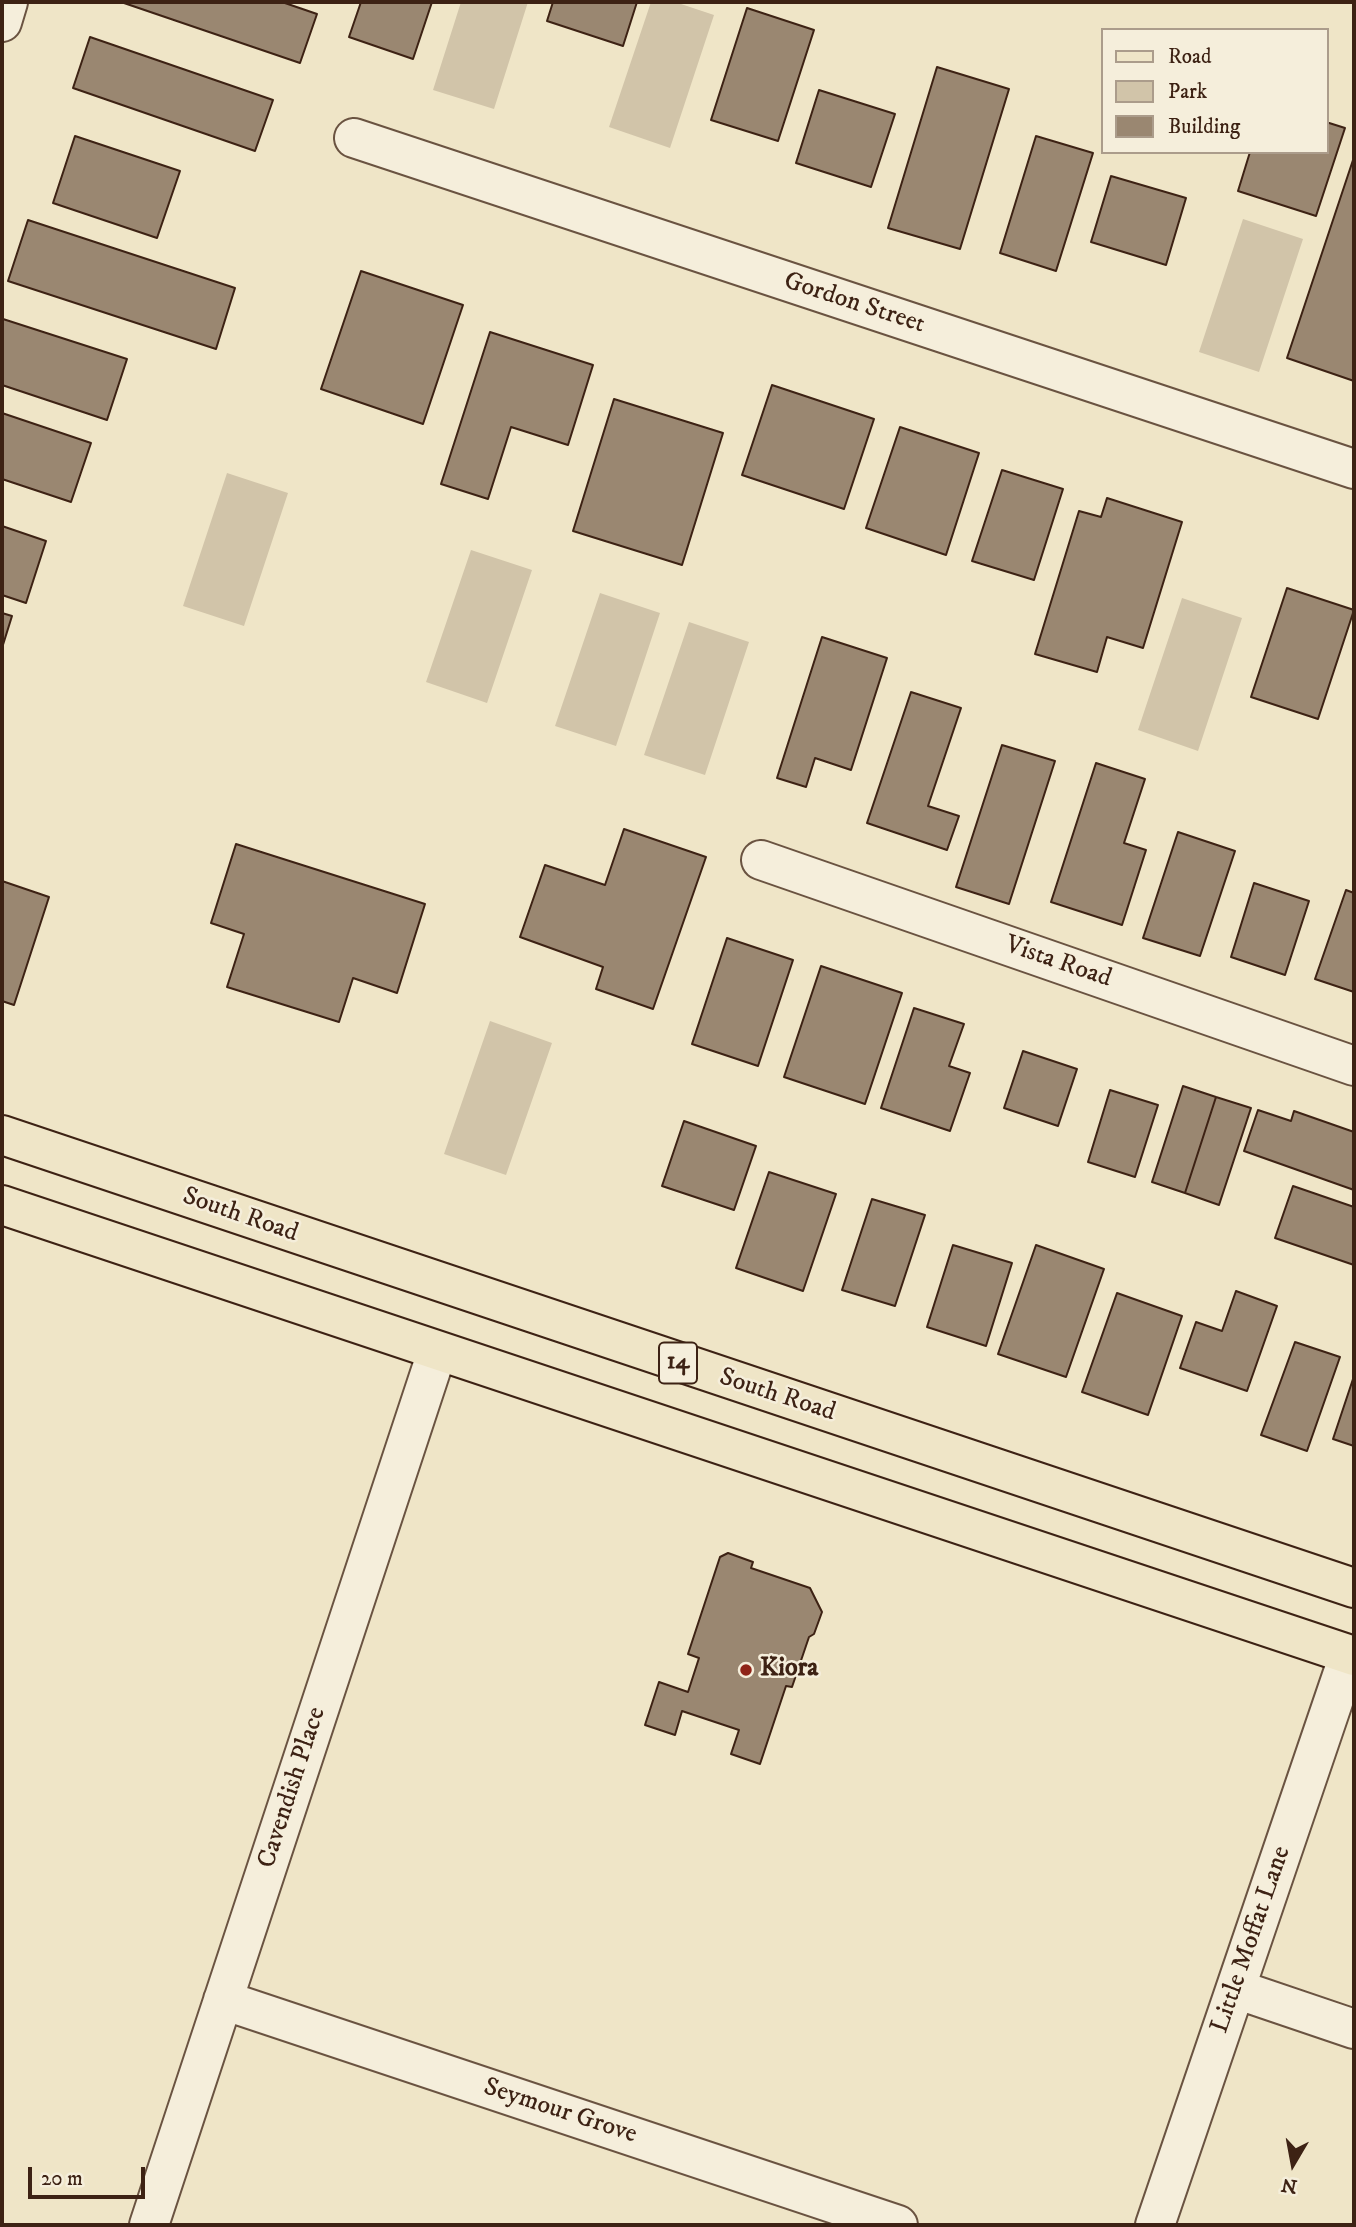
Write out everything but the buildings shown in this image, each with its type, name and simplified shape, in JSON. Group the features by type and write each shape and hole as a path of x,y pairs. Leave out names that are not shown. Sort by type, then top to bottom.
{"main road":[{"name":"South Road","path":"2,1135 1354,1587"},
{"path":"2,1205 1352,1656"}],"street":[{"path":"2,22 8,2"},
{"name":"Gordon Street","path":"355,138 1354,469"},
{"name":"Vista Road","path":"761,860 1354,1066"},
{"name":"Cavendish Place","path":"149,2225 437,1352"},
{"name":"Little Moffat Lane","path":"1155,2225 1352,1656"},
{"path":"1236,1989 1354,2029"},
{"name":"Seymour Grove","path":"223,2000 898,2225"}],"green space":[{"path":"461,2 528,2 494,109 433,90"},
{"path":"651,2 675,2 714,15 670,148 609,127"},
{"path":"1243,219 1303,239 1259,372 1199,352"},
{"path":"227,473 288,493 244,626 183,606"},
{"path":"471,550 532,570 487,703 426,682"},
{"path":"600,593 660,613 616,746 555,726"},
{"path":"1182,598 1242,618 1198,751 1138,730"},
{"path":"689,622 749,642 705,775 644,755"},
{"path":"490,1021 552,1043 506,1175 444,1154"}],"place":[{"name":"Kiora","path":"746,1670"}]}
